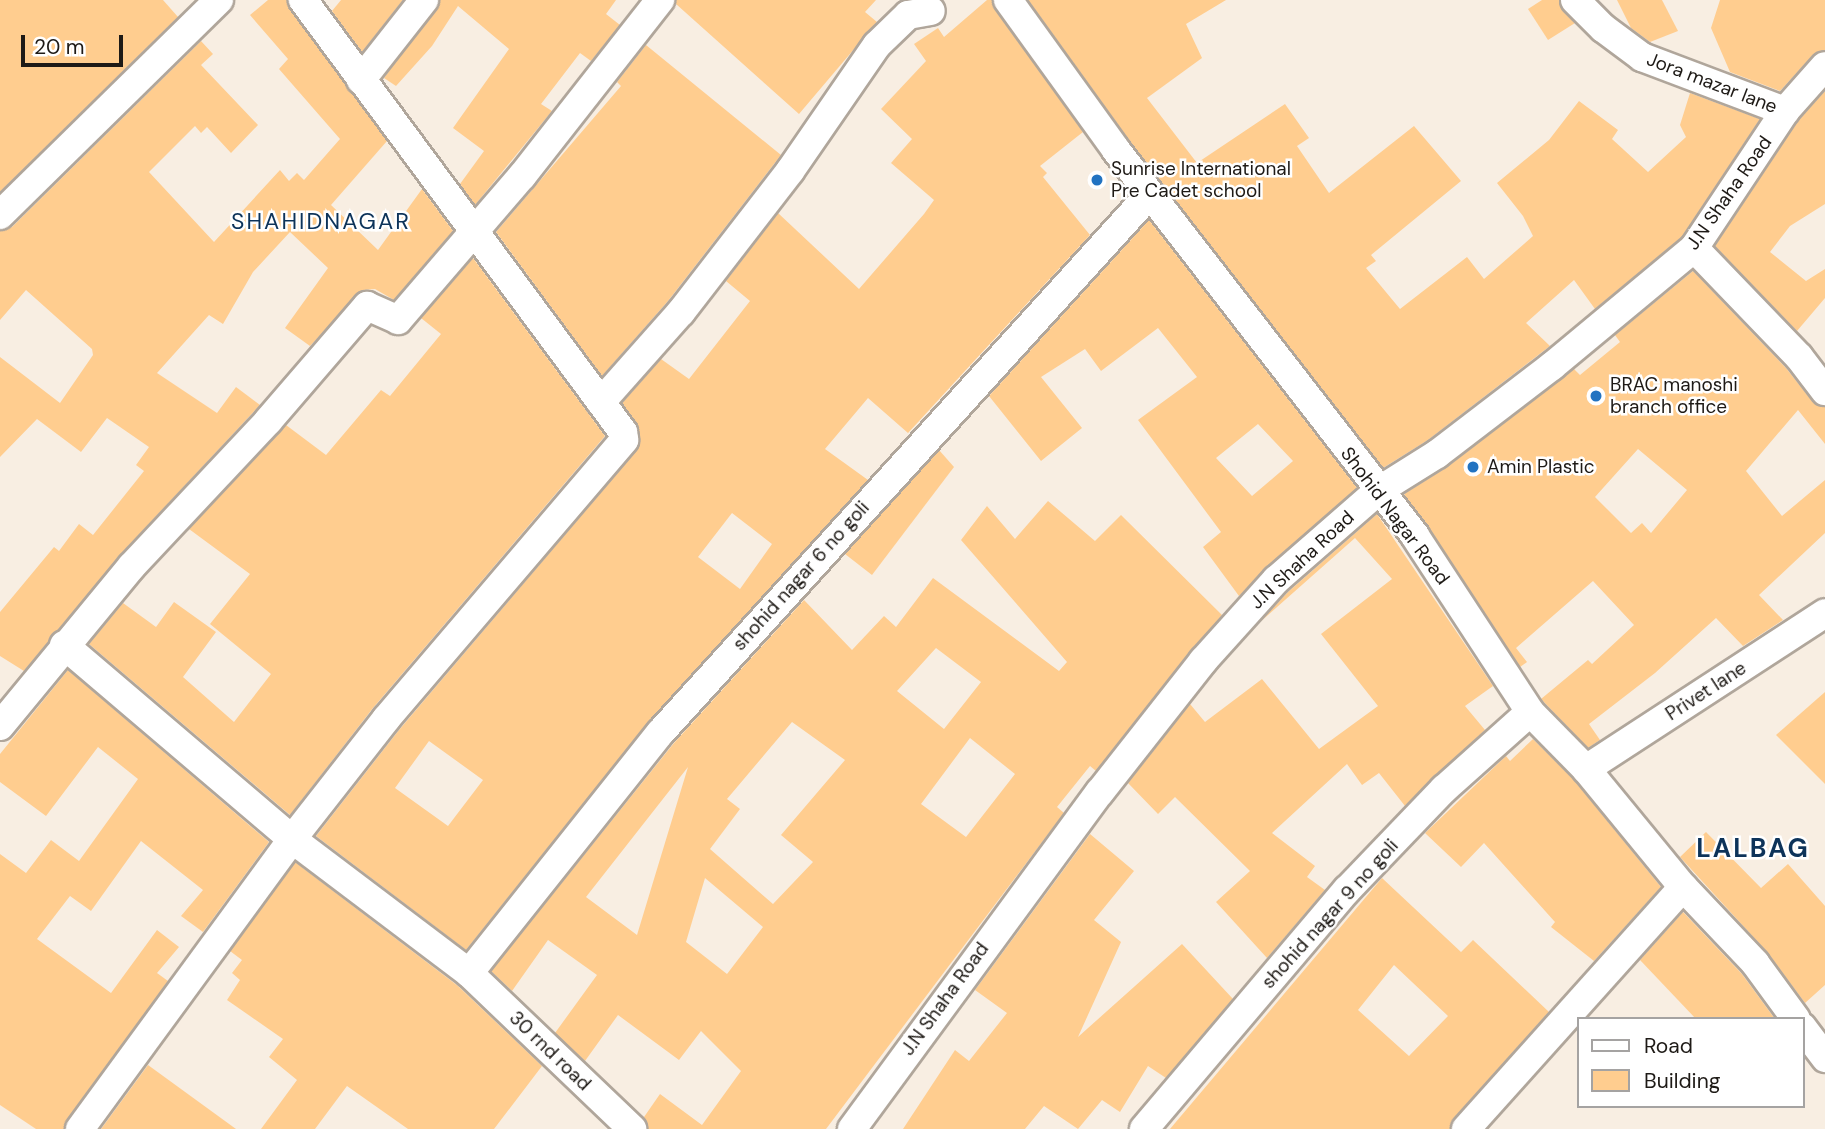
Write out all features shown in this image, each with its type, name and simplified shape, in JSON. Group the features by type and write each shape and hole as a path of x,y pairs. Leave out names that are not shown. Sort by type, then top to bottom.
{"street":[{"path":"0,215 219,0"},
{"path":"80,1129 292,839 386,719 618,450 623,432 472,233 303,0"},
{"path":"361,80 424,0"},
{"path":"0,726 64,645 367,306 398,320 472,233 660,0"},
{"name":"Shohid Nagar Road","path":"1008,0 1150,194 1415,536 1530,712 1586,769 1683,887 1755,963 1795,1017"},
{"name":"Jora mazar lane","path":"1575,0 1642,57 1785,111"},
{"path":"601,402 681,313 781,182 877,44 908,15 935,4"},
{"name":"J.N Shaha Road","path":"852,1129 932,1015 1203,660 1276,580 1378,491 1437,454 1531,382 1694,248 1785,111 1825,66"},
{"name":"shohid nagar 6 no goli","path":"469,973 661,732 1150,194"},
{"path":"1694,248 1799,357 1825,391"},
{"name":"Privet lane","path":"1586,769 1825,612"},
{"name":"30 rnd road","path":"64,645 292,839 469,973 632,1129"},
{"name":"shohid nagar 9 no goli","path":"1144,1129 1347,890 1444,789 1530,712"},
{"path":"1466,1129 1683,887"},
{"path":"1804,1030 1825,1058"}],"building":[{"path":"0,0 163,0 178,17 0,192"},
{"path":"268,0 287,0 387,141 331,205 378,250 422,189 453,231 394,300 375,289 363,290 310,346 285,328 328,268 290,232 253,272 223,324 209,315 157,373 217,413 236,387 260,405 120,555 24,671 0,656 0,612 54,547 59,551 79,524 93,535 144,471 136,465 149,447 107,418 81,452 37,419 0,457 0,357 60,403 93,355 92,349 26,290 0,320 0,231 12,227 201,41 213,54 201,65 258,125 231,153 207,127 201,133 195,126 149,172 214,242 280,170 289,181 297,173 304,180 340,139 279,69 288,59 250,15"},
{"path":"341,0 403,0 362,52 332,11"},
{"path":"440,0 616,0 606,14 620,25 591,61 580,53 541,104 552,111 475,205 460,184 484,151 453,128 509,49 458,6 432,46 396,86 384,78"},
{"path":"676,0 876,0 865,12 877,22 799,114 676,4"},
{"path":"987,0 992,0 1083,132 1040,166 1047,173 1043,177 1090,235 908,433 868,398 825,449 868,480 649,721 466,950 316,836 399,730 637,450 639,429 622,403 661,359 689,379 750,301 726,281 778,213 859,289 924,214 934,200 891,163 912,139 881,109 926,61 914,44 938,28 944,37","holes":["732,513 772,544 740,589 698,557","429,741 483,780 448,826 395,788"]},
{"path":"1028,0 1226,0 1186,24 1202,58 1147,98 1197,163 1285,104 1309,138 1297,146 1329,193 1414,126 1461,181 1371,255 1376,261 1366,268 1400,309 1467,257 1484,279 1533,236 1523,216 1497,183 1549,140 1579,101 1618,130 1612,139 1648,172 1686,137 1680,125 1690,93 1760,119 1682,237 1595,309 1574,280 1526,323 1550,346 1428,440 1383,468 1129,140"},
{"path":"1542,0 1559,0 1575,23 1548,40 1528,9"},
{"path":"1617,0 1662,0 1678,31 1650,42 1631,28"},
{"path":"1720,0 1825,0 1825,50 1813,55 1780,91 1730,72 1711,28"},
{"path":"646,45 781,155 668,301 602,376 496,232 621,86 617,82"},
{"path":"1825,91 1825,204 1790,226 1770,252 1806,281 1825,269 1825,298 1797,331 1715,246 1798,121"},
{"path":"1149,220 1357,488 1239,596 1203,547 1221,532 1138,420 1197,377 1158,328 1101,371 1085,349 1041,377 1082,428 1041,461 989,396","holes":["1258,424 1293,461 1252,496 1216,458"]},
{"path":"473,258 605,436 373,708 290,815 89,644 123,603 156,627 174,602 216,632 183,677 234,722 271,674 210,624 250,574 189,529 286,425 326,455 381,390 390,396 441,334 421,318"},
{"path":"1693,271 1786,368 1812,401 1825,407 1825,444 1798,410 1746,471 1782,516 1825,480 1825,533 1759,595 1783,620 1743,646 1716,618 1655,673 1589,724 1600,740 1588,748 1541,699 1588,660 1592,664 1634,625 1593,581 1516,648 1527,662 1520,667 1404,494 1447,467 1574,369 1580,375 1620,342 1615,335","holes":["1638,449 1687,490 1651,533 1642,523 1631,533 1595,497"]},
{"path":"939,450 954,467 872,575 845,554"},
{"path":"1048,501 1095,541 1121,515 1222,615 1096,771 1090,766 1057,807 1064,813 826,1129 648,1129 644,1117 660,1094 702,1125 741,1071 701,1031 679,1060 618,1015 585,1061 555,1033 597,975 548,940 512,991 491,971 674,743 804,600 852,650 884,616 896,627 933,578 1059,671 1067,662 961,540 987,506 1015,539","holes":["936,648 981,682 944,729 897,691","792,722 845,760 781,835 813,862 773,904 710,849 740,809 727,799","970,738 1015,774 966,837 921,804","688,767 637,935 586,897","705,878 763,927 727,974 686,942"]},
{"path":"1377,514 1493,686 1465,706 1485,730 1405,806 1379,773 1362,785 1347,764 1272,833 1315,866 1307,877 1325,890 1267,958 1216,902 1250,871 1175,797 1158,814 1128,783 1190,704 1205,722 1262,679 1319,749 1378,706 1321,634 1392,579 1355,538 1259,623 1288,592"},
{"path":"68,670 269,842 203,932 181,916 203,890 141,841 91,911 70,896 37,939 111,993 157,930 179,947 157,973 168,981 64,1129 36,1129 0,1105 0,854 26,873 51,840 79,861 138,779 98,747 46,816 0,782 0,754"},
{"path":"1825,692 1825,784 1776,735"},
{"path":"1533,739 1574,780 1661,887 1594,961 1551,927 1555,922 1484,843 1461,867 1425,833 1506,756 1510,761"},
{"path":"1706,832 1761,888 1788,864 1825,906 1825,985 1805,1003 1767,952 1680,857"},
{"path":"1090,834 1134,871 1094,920 1121,942 1078,1037 1182,944 1233,999 1166,1078 1148,1066 1120,1112 1102,1100 1078,1129 1044,1106 1025,1129 903,1129 955,1050 969,1061 1007,1013 975,990"},
{"path":"295,862 458,986 542,1066 494,1129 408,1129 347,1086 315,1129 261,1129 297,1080 269,1057 283,1039 227,1000 240,980 232,973 242,960 230,951"},
{"path":"1382,878 1461,952 1473,940 1549,1012 1454,1118 1450,1129 1170,1129","holes":["1394,965 1448,1016 1409,1056 1358,1010"]},
{"path":"1683,912 1742,974 1774,1017 1694,1017 1640,960"},
{"path":"148,1065 236,1129 101,1129"}],"place":[{"name":"Sunrise International Pre Cadet school","path":"1097,180"},
{"name":"BRAC manoshi branch office","path":"1596,396"},
{"name":"Amin Plastic","path":"1473,467"}],"district":[{"name":"SHAHIDNAGAR","path":"321,221"},
{"name":"LALBAG","path":"1753,849"}]}
